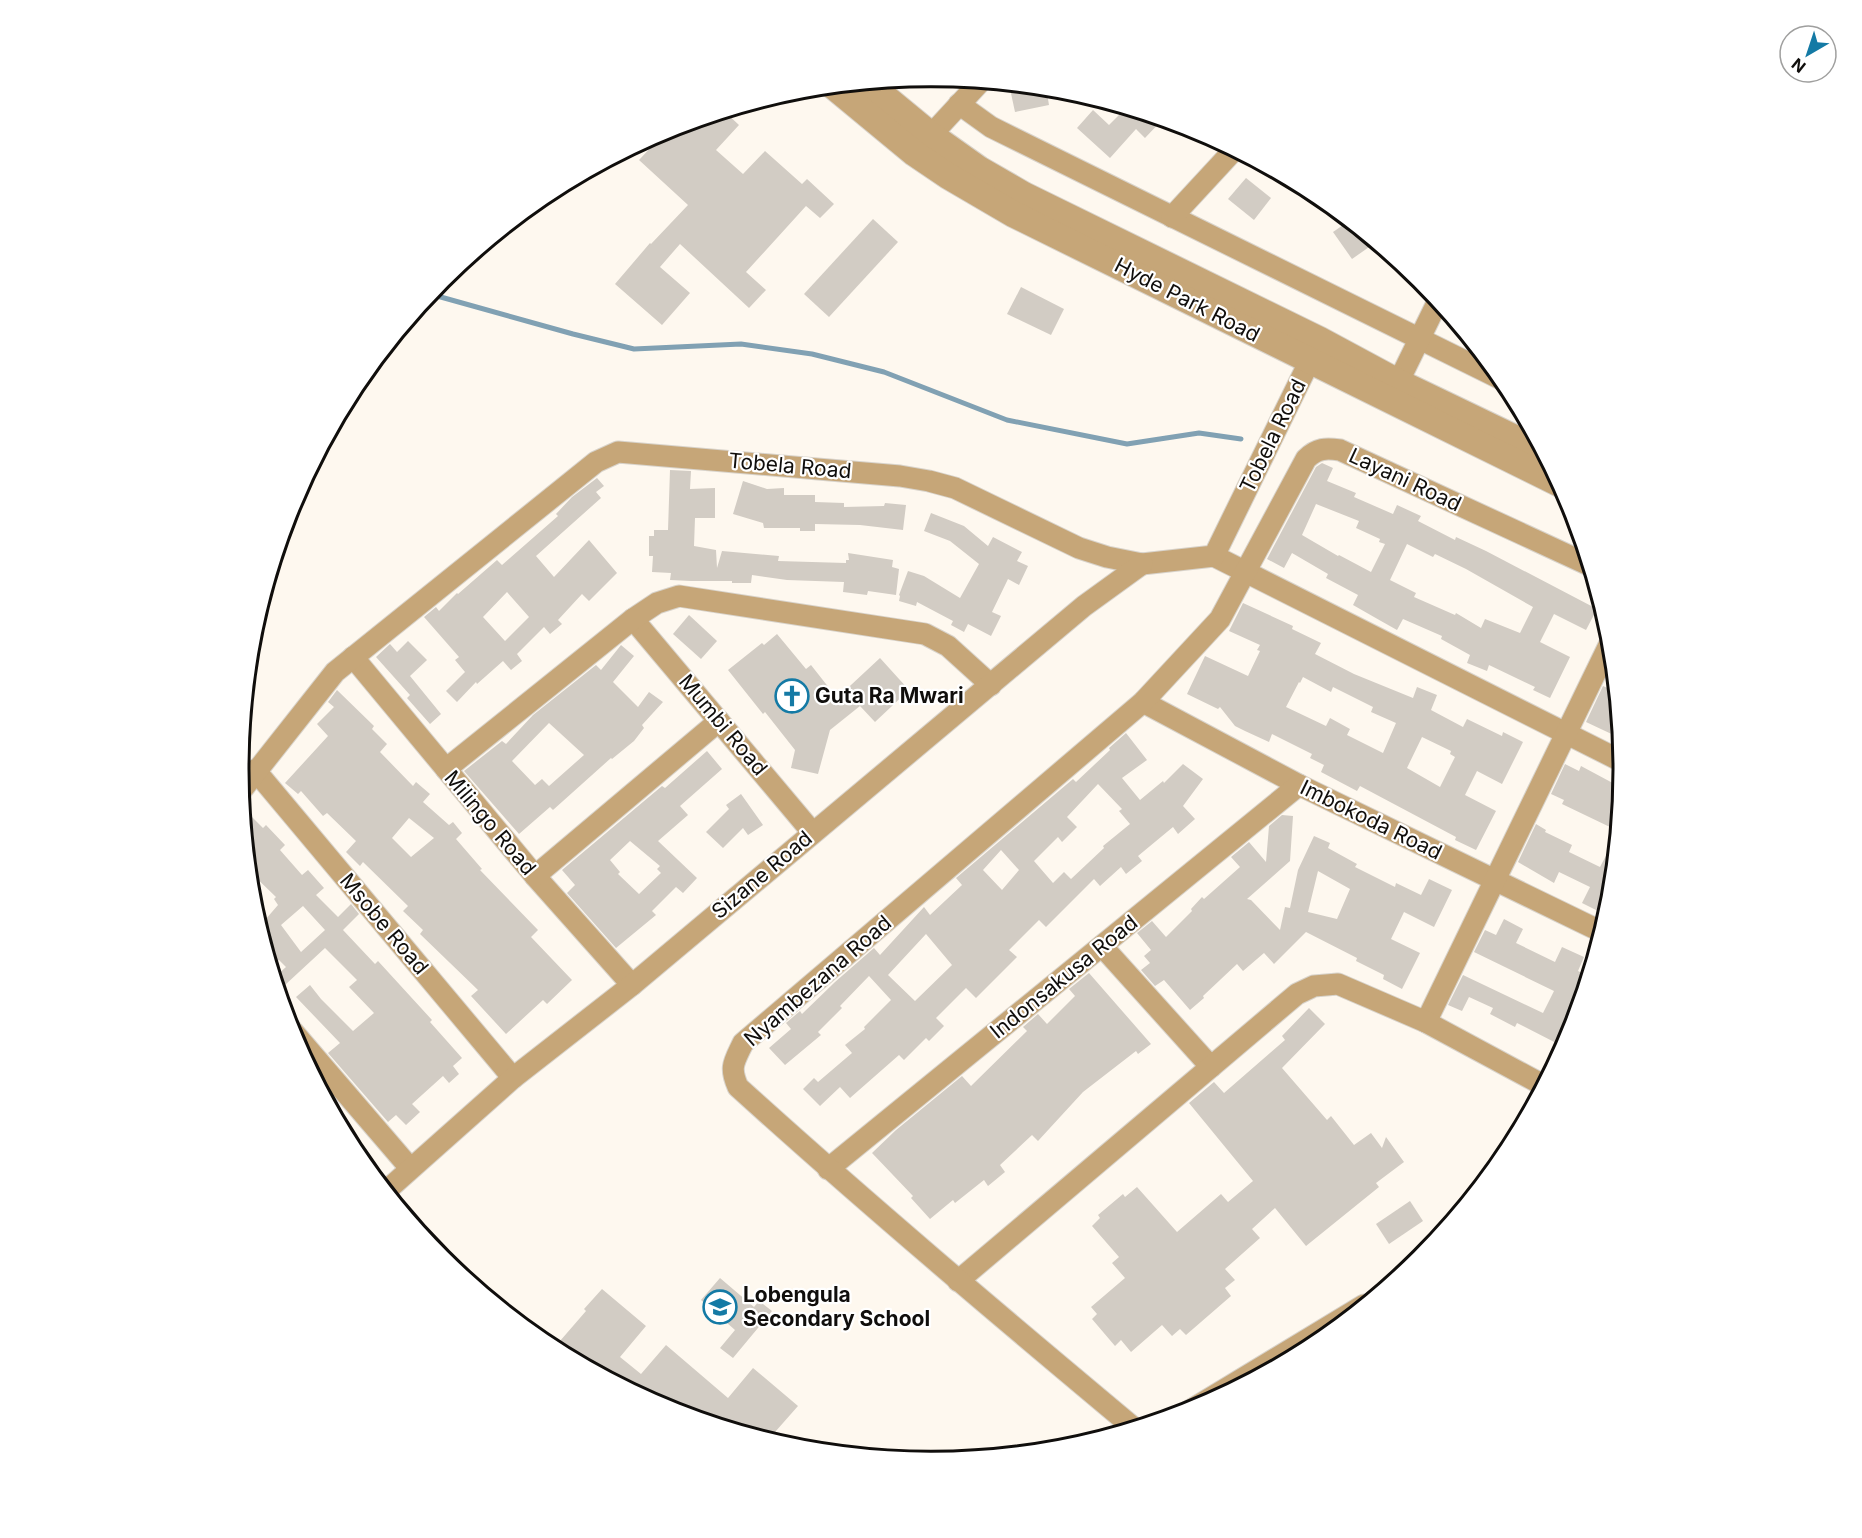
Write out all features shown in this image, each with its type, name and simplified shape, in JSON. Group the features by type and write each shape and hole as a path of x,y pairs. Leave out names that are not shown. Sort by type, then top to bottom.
{"street":[{"path":"922,144 975,88"},
{"name":"Hyde Park Road","path":"874,89 948,177 1013,214 1315,351 1393,391 1547,477"},
{"name":"Hyde Park Road","path":"843,93 922,144"},
{"path":"959,105 991,127 1484,371"},
{"path":"1172,217 1229,155"},
{"path":"1393,391 1434,309"},
{"name":"Tobela Road","path":"249,779 335,672 596,462 618,452 900,476 929,481 955,488 1079,548 1107,557 1142,564 1214,556 1315,351"},
{"name":"Hyde Park Road","path":"1393,391 1532,447"},
{"name":"Layani Road","path":"1246,574 1306,459 1320,449 1329,448 1340,450 1580,561"},
{"path":"1214,556 1613,757"},
{"name":"Sizane Road","path":"391,1186 513,1078 633,985 812,832 1084,606 1142,564"},
{"name":"Nyambezana Road","path":"1127,1422 828,1169 738,1087 732,1073 743,1043 1143,702 1220,619 1246,574"},
{"path":"446,769 633,619 657,603 679,596 925,634 948,646 991,685"},
{"name":"Mumbi Road","path":"633,619 812,832"},
{"path":"1426,1022 1603,656"},
{"name":"Milingo Road","path":"353,657 535,876 633,985"},
{"name":"Imbokoda Road","path":"1143,702 1299,785 1594,928"},
{"path":"535,876 719,721"},
{"name":"Msobe Road","path":"255,770 513,1078"},
{"name":"Indonsakusa Road","path":"828,1169 1299,785"},
{"path":"1102,946 1211,1067"},
{"path":"958,1281 1297,994 1314,986 1338,984 1426,1022 1537,1081"},
{"path":"311,1052 410,1168"}],"building":[{"path":"1011,92 1048,97 1049,105 1015,112"},
{"path":"1093,110 1109,125 1120,114 1157,126 1145,138 1136,129 1110,158 1077,128"},
{"path":"731,117 739,125 716,150 743,174 765,151 802,184 807,179 834,204 820,218 806,206 746,272 766,290 749,308 680,244 660,267 690,293 662,325 615,284 650,243 688,205 639,160 651,147"},
{"path":"1246,178 1271,198 1254,220 1228,199"},
{"path":"873,219 898,242 829,317 804,294"},
{"path":"1342,225 1369,247 1352,259 1333,232"},
{"path":"1021,287 1064,309 1051,335 1007,314"},
{"path":"1322,463 1333,468 1327,481 1356,493 1354,497 1393,514 1397,505 1421,516 1418,521 1455,540 1456,537 1486,551 1593,607 1595,613 1586,630 1554,614 1540,642 1570,657 1550,698 1533,690 1535,687 1489,665 1487,671 1467,663 1470,655 1441,639 1442,636 1403,619 1397,630 1353,605 1358,595 1326,578 1328,574 1292,553 1284,568 1267,559 1316,467","holes":["1316,504 1359,521 1356,528 1380,539 1379,542 1385,544 1371,572 1302,535","1407,544 1433,557 1435,554 1466,569 1533,607 1520,633 1485,619 1481,628 1456,613 1455,615 1414,597 1416,593 1390,580"]},
{"path":"670,470 691,471 690,489 715,488 715,518 695,518 694,546 716,550 717,568 722,551 779,556 778,561 846,563 846,560 849,560 848,553 893,560 892,567 899,569 896,595 868,591 867,595 843,592 844,582 787,580 752,575 751,583 670,580 671,573 652,572 653,556 649,556 649,536 654,536 654,530 668,530"},
{"path":"597,478 604,486 596,492 601,498 536,556 554,577 589,540 617,573 589,601 582,594 558,620 562,624 550,634 544,627 517,654 522,661 511,670 503,661 477,684 476,682 457,702 446,691 465,672 455,660 459,657 424,617 436,607 439,611 497,560 502,565 558,516 556,514 572,497","holes":["507,592 529,617 505,641 483,617"]},
{"path":"743,481 767,489 784,488 784,495 815,495 815,502 844,503 844,507 884,506 885,503 906,505 903,530 860,525 815,524 815,531 800,531 800,528 764,528 763,523 733,514"},
{"path":"931,513 964,526 988,546 993,537 1022,552 1017,561 1028,566 1019,585 1008,579 992,612 1001,616 991,636 968,624 964,632 951,625 953,621 917,602 916,606 899,601 908,571 924,576 960,598 979,564 950,541 924,531"},
{"path":"1243,603 1293,626 1292,629 1321,643 1315,654 1354,674 1413,698 1417,687 1437,695 1431,710 1463,727 1467,719 1502,736 1503,732 1523,742 1502,784 1477,771 1465,795 1496,811 1476,850 1360,786 1357,791 1321,772 1324,765 1310,758 1312,754 1272,734 1269,742 1245,731 1235,726 1220,707 1218,709 1187,694 1205,656 1248,676 1260,651 1257,650 1260,645 1229,631","holes":["1303,677 1331,692 1333,687 1373,707 1371,712 1396,723 1383,753 1347,735 1350,729 1330,718 1326,726 1286,707","1422,737 1451,751 1450,754 1455,757 1440,787 1407,768"]},
{"path":"689,615 717,641 701,659 673,634"},
{"name":"Guta Ra Mwari","path":"777,634 806,669 811,665 837,698 880,658 909,690 875,722 860,706 830,730 818,774 791,768 795,750 728,670"},
{"path":"408,641 427,660 410,676 441,714 430,724 407,698 410,695 376,657 390,644 397,652"},
{"path":"621,645 634,656 613,682 638,707 649,692 663,702 642,725 644,728 634,741 611,758 553,810 550,807 519,834 464,771 502,741 506,744 533,715 596,665 601,670","holes":["549,723 584,755 549,786 542,779 535,785 512,761"]},
{"path":"1603,686 1608,688 1612,734 1586,722"},
{"path":"337,690 374,726 372,729 387,744 380,752 413,786 416,782 430,794 423,802 449,825 453,822 462,833 456,839 482,869 480,870 538,930 531,937 572,980 547,1004 543,1000 506,1034 471,996 478,990 420,934 423,930 403,911 408,906 363,862 360,866 346,852 356,841 327,813 323,816 301,791 298,794 285,783 328,736 317,724 334,707 328,702","holes":["409,818 434,838 411,857 392,838"]},
{"path":"1126,733 1147,760 1122,778 1140,800 1163,781 1164,783 1183,764 1203,779 1183,806 1195,819 1178,834 1173,827 1138,856 1142,861 1126,874 1121,867 1100,886 1094,879 1046,927 1039,920 1009,950 1017,957 976,998 966,988 936,1018 944,1026 929,1041 926,1038 904,1060 899,1055 850,1098 840,1087 820,1106 803,1089 814,1078 818,1082 852,1053 845,1045 865,1029 864,1027 891,1000 869,976 818,1032 821,1035 785,1065 769,1048 791,1029 786,1023 800,1011 802,1014 874,948 880,955 924,907 930,915 962,885 956,878 1073,779 1076,782 1110,750 1109,748","holes":["1098,784 1122,809 1119,811 1130,824 1103,846 1104,848 1071,879 1064,872 1053,883 1034,861 1058,837 1062,842 1077,827 1067,817","1001,850 1019,870 1002,890 983,870","926,934 952,965 915,1001 888,975"]},
{"path":"707,751 722,769 680,806 688,815 658,841 697,878 683,893 676,887 652,911 656,915 616,948 567,893 575,885 562,870 662,786 665,788","holes":["630,841 660,866 657,869 661,873 639,894 618,874 620,872 610,860"]},
{"path":"1565,764 1579,771 1581,766 1613,783 1610,827 1562,804 1564,800 1551,794"},
{"path":"741,794 763,825 748,835 743,828 723,848 706,832 729,809 726,805"},
{"path":"250,815 263,828 266,825 285,845 280,850 302,875 308,870 324,888 316,895 338,917 351,904 359,914 343,930 375,964 378,961 432,1020 430,1022 462,1058 453,1066 459,1074 449,1083 443,1076 412,1104 420,1112 406,1125 396,1115 388,1122 328,1053 340,1043 296,997 310,985 353,1031 374,1013 349,987 357,980 325,948 285,985 284,984 280,972 286,967 279,960 277,962 266,919 278,905 274,899 276,897 259,880","holes":["303,906 325,930 301,952 281,925"]},
{"path":"1282,815 1293,816 1290,861 1247,899 1251,900 1280,930 1285,907 1290,908 1298,870 1314,836 1330,843 1328,848 1357,864 1355,867 1395,887 1396,883 1421,895 1429,879 1452,890 1434,927 1404,912 1391,939 1420,953 1402,989 1383,979 1384,975 1356,961 1357,958 1306,932 1274,964 1264,953 1243,971 1237,964 1190,1010 1164,980 1155,986 1141,970 1150,963 1144,956 1151,950 1137,933 1152,921 1166,937 1192,911 1191,909 1202,897 1204,899 1240,867 1231,857 1249,842 1266,862 1269,826","holes":["1318,871 1350,889 1337,919 1308,912"]},
{"path":"1536,824 1546,830 1545,832 1572,845 1569,852 1600,867 1608,853 1598,911 1582,903 1590,887 1559,872 1554,883 1518,862"},
{"path":"1504,919 1523,929 1516,943 1555,962 1562,947 1584,957 1578,971 1582,973 1577,988 1555,1043 1517,1023 1515,1027 1490,1014 1493,1008 1469,997 1462,1011 1448,1005 1463,975 1543,1013 1554,991 1474,952 1485,930 1496,935"},
{"path":"1089,973 1151,1044 1138,1054 1136,1051 1083,1092 1038,1141 1032,1135 1000,1165 1005,1172 988,1186 984,1180 955,1203 953,1200 930,1219 911,1198 913,1196 872,1153 896,1130 962,1076 971,1086 1027,1031 1023,1027 1038,1014 1047,1024 1075,996 1069,989"},
{"path":"1309,1008 1325,1024 1282,1068 1327,1120 1331,1116 1354,1145 1371,1133 1382,1148 1386,1137 1404,1162 1376,1183 1379,1187 1306,1246 1275,1208 1252,1229 1260,1238 1225,1269 1235,1280 1225,1288 1231,1296 1186,1335 1180,1329 1172,1336 1162,1325 1131,1352 1121,1340 1115,1346 1092,1319 1097,1314 1091,1307 1125,1278 1112,1263 1119,1257 1092,1226 1100,1218 1098,1215 1123,1194 1125,1197 1137,1187 1177,1232 1221,1194 1228,1202 1253,1181 1189,1103 1214,1082 1224,1093 1285,1040 1282,1036"},
{"path":"1410,1201 1423,1221 1389,1244 1376,1224"},
{"path":"720,1278 754,1307 759,1301 772,1311 733,1358 720,1348 735,1330 701,1300"},
{"path":"602,1289 646,1326 620,1357 641,1374 666,1345 728,1398 753,1368 798,1406 774,1433 712,1415 629,1381 560,1341 586,1311 584,1309"}],"waterway":[{"path":"440,297 634,349 741,344 812,354 884,372 1007,420 1127,444 1199,433 1241,439"}],"place":[{"name":"Guta Ra Mwari","path":"792,696"},
{"name":"Lobengula Secondary School","path":"720,1307"}]}
